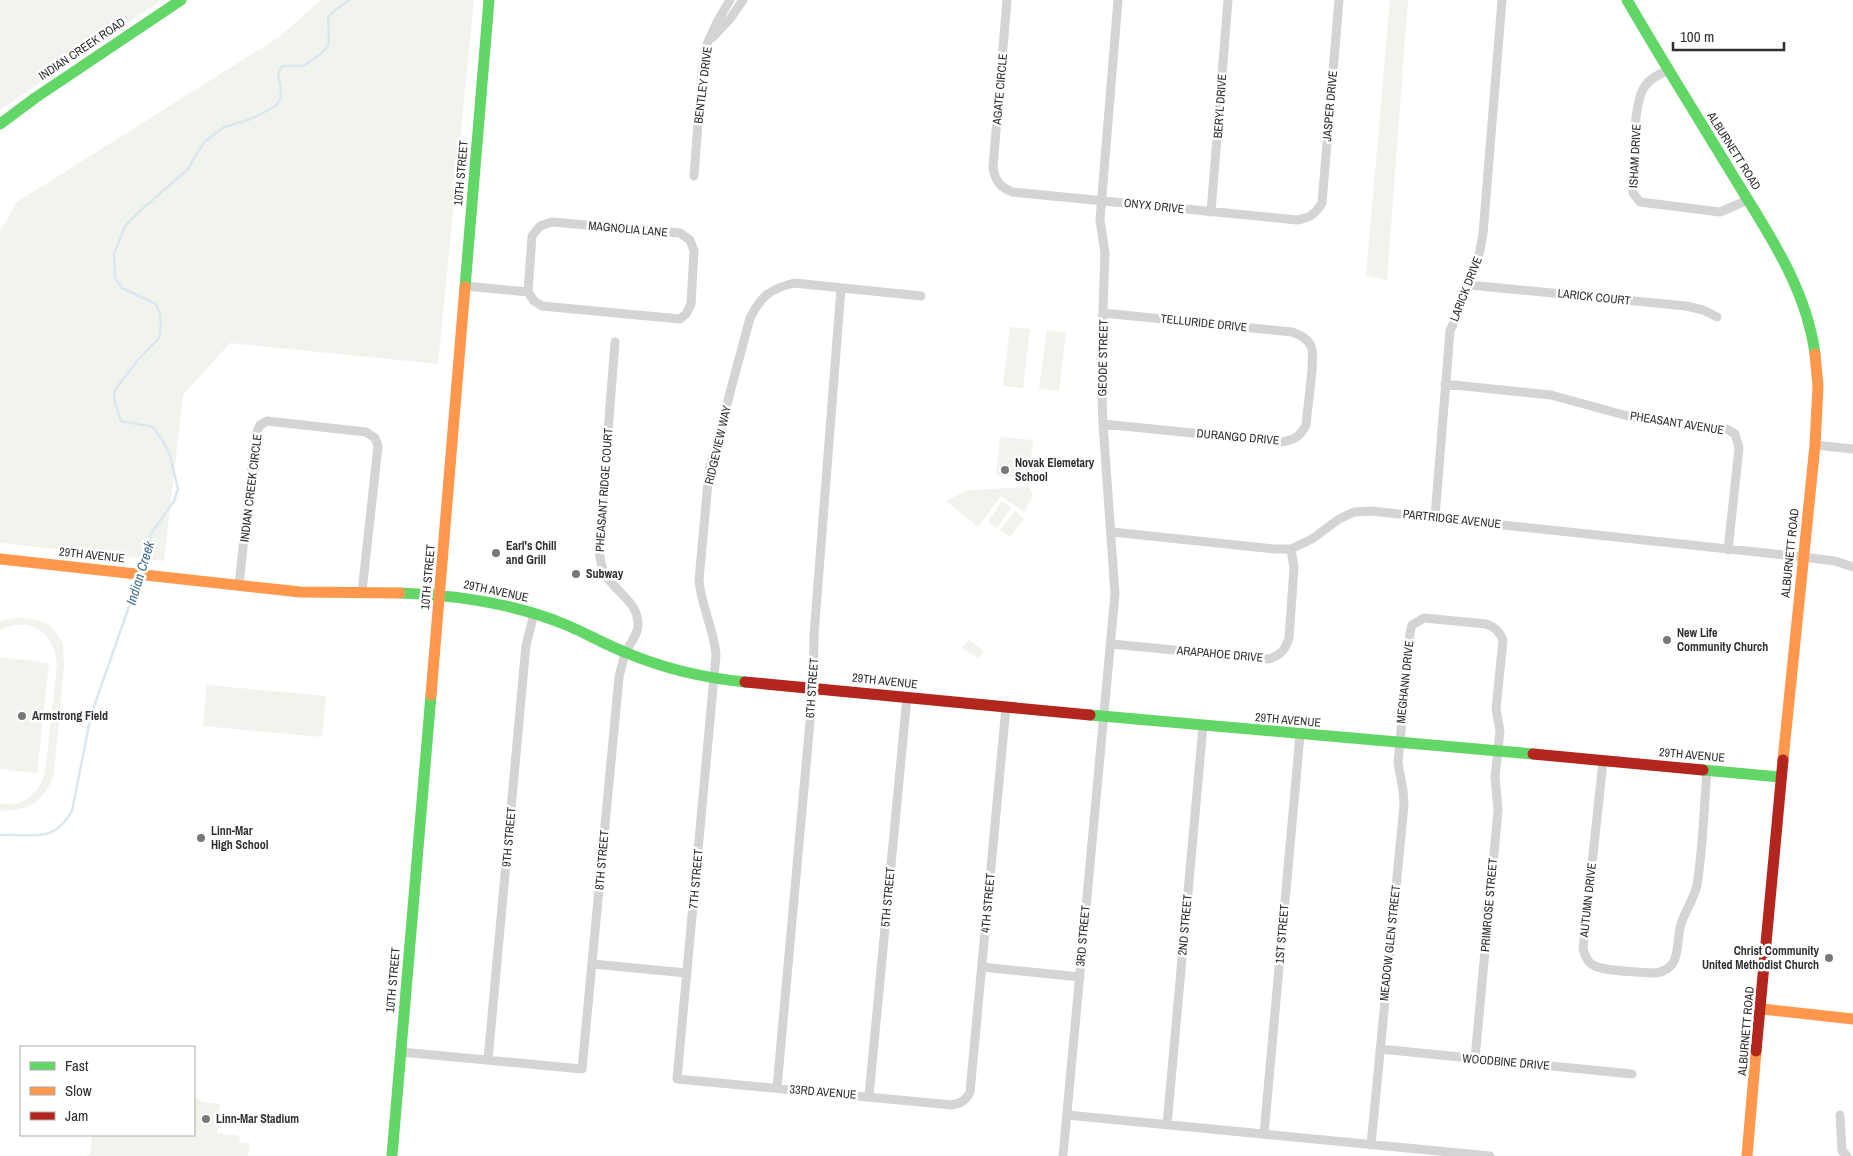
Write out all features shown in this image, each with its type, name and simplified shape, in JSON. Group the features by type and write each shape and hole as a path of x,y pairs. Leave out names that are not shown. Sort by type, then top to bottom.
{"street":[{"name":"INDIAN CREEK ROAD","path":"0,124 34,98 181,0"},
{"name":"10TH STREET","path":"392,1156 489,0"},
{"name":"BENTLEY DRIVE","path":"694,176 702,70 707,44 730,0"},
{"path":"707,44 730,19 743,0"},
{"name":"AGATE CIRCLE","path":"995,178 993,168 1007,0"},
{"name":"GEODE STREET","path":"1104,716 1115,594 1103,424 1101,364 1105,253 1100,220 1118,0"},
{"name":"BERYL DRIVE","path":"1211,212 1228,0"},
{"name":"JASPER DRIVE","path":"1317,212 1322,203 1339,0"},
{"name":"LARICK DRIVE","path":"1434,517 1450,331 1470,285 1483,234 1502,0"},
{"name":"ALBURNETT ROAD","path":"1626,0 1748,200 1795,282 1811,328 1817,376 1816,445 1781,777 1762,1009 1747,1156"},
{"name":"ISHAM DRIVE","path":"1668,70 1645,85 1638,99 1632,180 1633,192 1640,202 1720,212 1748,200"},
{"name":"ONYX DRIVE","path":"995,178 1001,188 1012,192 1297,220 1308,218 1317,212"},
{"name":"MAGNOLIA LANE","path":"552,222 680,233 690,240 694,251 691,304 686,314 680,318 542,306 534,301 528,292 532,236 540,226 552,222"},
{"name":"RIDGEVIEW WAY","path":"715,679 715,640 700,592 699,580 709,471 750,318 756,306 763,297 776,288 794,283 921,296"},
{"name":"LARICK COURT","path":"1470,285 1686,306 1703,310 1717,317"},
{"path":"465,286 528,292"},
{"name":"6TH STREET","path":"776,1088 813,688 814,636 841,288"},
{"name":"TELLURIDE DRIVE","path":"1103,313 1292,332 1304,337"},
{"name":"DURANGO DRIVE","path":"1103,424 1281,442 1293,440 1301,434 1306,425 1313,357 1311,346 1304,337"},
{"name":"PHEASANT RIDGE COURT","path":"615,342 599,548 600,563 608,579 631,602 636,614 638,626 635,637 626,653"},
{"name":"PHEASANT AVENUE","path":"1445,384 1551,395 1635,418 1727,429 1735,434 1739,448 1728,550"},
{"name":"INDIAN CREEK CIRCLE","path":"239,586 255,436 260,425 267,421 366,432 375,438 378,446 362,592"},
{"path":"1816,445 1853,449"},
{"name":"PARTRIDGE AVENUE","path":"1112,532 1275,549 1292,549 1312,539 1339,519 1354,512 1371,511 1803,557 1834,561 1853,567"},
{"name":"ARAPAHOE DRIVE","path":"1111,644 1269,659 1278,655 1285,649 1289,638 1294,568 1292,549"},
{"name":"29TH AVENUE","path":"0,559 316,593 440,594 506,606 534,614 564,624 626,653 655,664 715,679 1300,735 1399,742 1781,777"},
{"name":"9TH STREET","path":"488,1060 526,645 534,614"},
{"name":"MEGHANN DRIVE","path":"1399,742 1410,634 1412,625 1424,618 1486,624 1494,626 1500,632 1502,640 1496,709 1500,731 1498,751"},
{"name":"8TH STREET","path":"488,1060 582,1069 619,677 626,653"},
{"name":"7TH STREET","path":"677,1079 715,679"},
{"name":"5TH STREET","path":"869,1096 907,697"},
{"name":"4TH STREET","path":"966,1099 970,1092 1006,707"},
{"name":"3RD STREET","path":"1063,1156 1104,716"},
{"name":"2ND STREET","path":"1167,1125 1203,726"},
{"name":"1ST STREET","path":"1264,1134 1300,735"},
{"name":"MEADOW GLEN STREET","path":"1371,1145 1404,805 1398,763 1399,742"},
{"name":"PRIMROSE STREET","path":"1475,1059 1498,810 1495,777 1498,751"},
{"name":"AUTUMN DRIVE","path":"1603,761 1583,949 1588,961 1594,965 1612,969 1656,973 1663,972 1671,967 1675,960 1681,922 1697,886 1707,771"},
{"path":"592,964 687,973"},
{"path":"982,967 1080,977"},
{"path":"1762,1009 1853,1019"},
{"name":"WOODBINE DRIVE","path":"1380,1049 1632,1074"},
{"path":"401,1052 488,1060"},
{"name":"33RD AVENUE","path":"677,1079 952,1105 960,1104 966,1099"},
{"path":"1067,1115 1460,1155 1490,1156"},
{"path":"1840,1115 1842,1151 1847,1156"}],"shaded area":[{"path":"0,0 162,0 0,110"},
{"path":"321,0 474,0 438,364 230,343 183,395 164,561 0,543 0,231 17,202 279,37"},
{"path":"1390,0 1408,0 1387,280 1366,276"},
{"path":"1010,327 1030,329 1023,388 1003,386"},
{"path":"1047,330 1066,333 1059,391 1039,389"},
{"path":"1000,437 1033,440 1030,467 1023,466 1021,478 996,475"},
{"path":"1030,487 1033,496 1024,512 1001,496 978,527 946,501 968,490"},
{"path":"1002,501 1011,508 997,528 988,521"},
{"path":"1015,511 1024,518 1010,537 1000,530"},
{"path":"19,617 41,621 51,626 63,644 64,666 54,773 46,791 34,803 19,809 0,810 0,803 16,804 29,798 39,787 45,773 57,665 51,644 39,630 31,626 21,625 0,630 0,621"},
{"path":"969,640 984,651 978,659 962,648"},
{"name":"Armstrong Field","path":"0,657 49,663 37,773 0,769"},
{"path":"207,685 326,696 322,737 203,726"},
{"name":"Linn-Mar Stadium","path":"195,1096 202,1102 220,1104 217,1133 240,1136 239,1142 250,1143 248,1156 84,1156 90,1155 92,1136 195,1136"}],"waterway":[{"name":"Indian Creek","path":"141,570 150,535 174,501 178,489 170,456 163,441 153,427 121,421 114,399 115,390 137,361 159,338 161,324 160,313 156,304 122,288 115,278 114,254 125,226 188,169 204,142 224,127 251,119 276,106 281,98 278,74 282,66 304,66 324,51 329,43 328,17 349,0"},
{"name":"Indian Creek","path":"0,835 40,835 49,833 65,822 72,811 91,715 139,578"}],"traffic: fast":[{"path":"0,124 35,98 181,0"},
{"path":"465,287 489,0"},
{"path":"1627,0 1782,257 1803,304 1815,354"},
{"path":"400,593 463,598 504,605 564,624 619,650 656,664 700,675 745,682"},
{"path":"392,1156 431,695"},
{"path":"1090,715 1533,754"},
{"path":"1703,770 1781,777"}],"traffic: slow":[{"path":"431,695 465,287"},
{"path":"1783,760 1815,445 1818,386 1815,354"},
{"path":"0,559 300,592 400,593"},
{"path":"1762,1009 1853,1019"},
{"path":"1747,1156 1756,1051"}],"traffic: jam":[{"path":"745,682 1090,715"},
{"path":"1533,754 1703,770"},
{"path":"1756,1051 1783,760"}],"place":[{"name":"Novak Elemetary School","path":"1005,470"},
{"name":"Earl's Chill and Grill","path":"496,553"},
{"name":"Subway","path":"576,574"},
{"name":"New Life Community Church","path":"1667,640"},
{"name":"Armstrong Field","path":"22,716"},
{"name":"Linn-Mar High School","path":"201,838"},
{"name":"Christ Community United Methodist Church","path":"1829,958"},
{"name":"Linn-Mar Stadium","path":"206,1119"}]}
